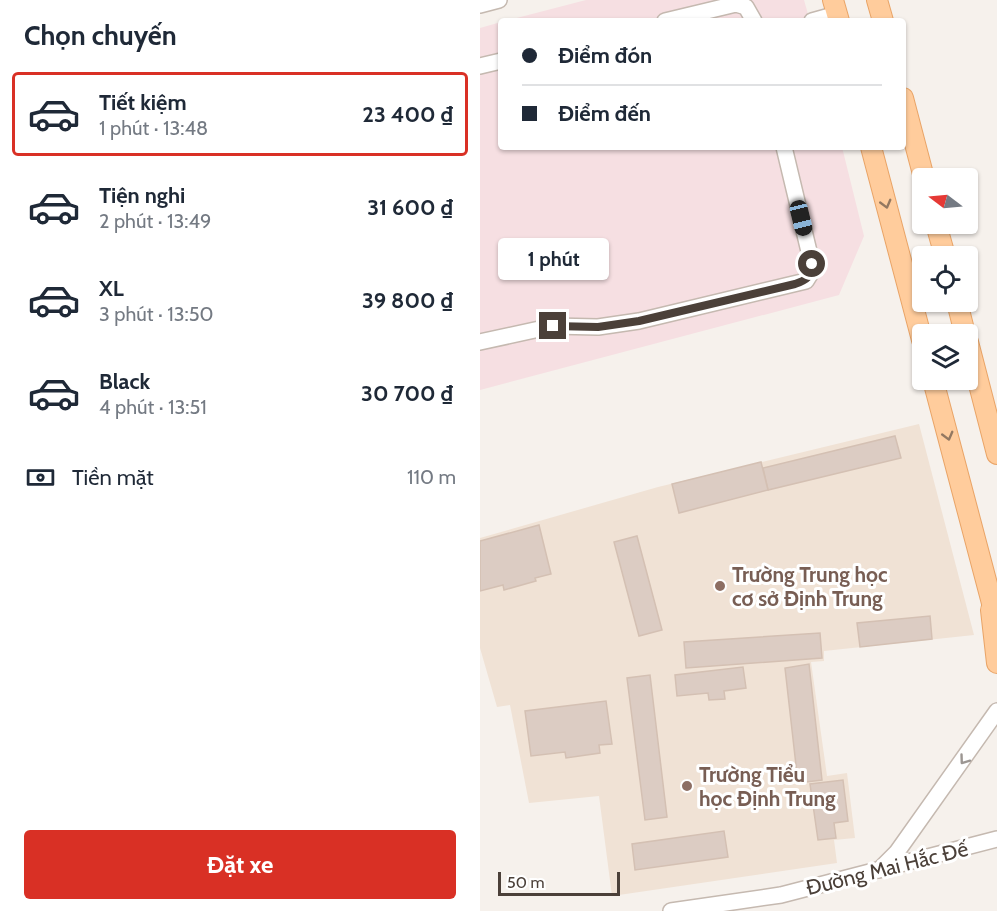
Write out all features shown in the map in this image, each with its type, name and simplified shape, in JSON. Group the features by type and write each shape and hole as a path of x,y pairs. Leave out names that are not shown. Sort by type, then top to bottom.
{"main road":[{"path":"877,0 882,18"},
{"path":"906,118 921,168"},
{"path":"872,150 918,324"},
{"path":"978,381 997,454"},
{"path":"936,390 997,622"},
{"path":"989,592 997,663"}],"street":[{"path":"480,5 499,0"},
{"path":"678,18 736,4 746,7 752,18"},
{"path":"820,18 836,12"},
{"path":"480,66 498,62"},
{"path":"480,342 553,326 598,327 639,321 806,281 811,273 812,264 787,150"},
{"path":"878,871 897,852 997,711"},
{"name":"Đường Mai Hắc Đế","path":"671,911 781,895 997,839"}],"shaded area":[{"path":"586,0 804,0 809,18 517,18"},
{"path":"498,23 498,150 843,150 864,236 839,295 480,390 480,28"},
{"name":"Trường Trung học cơ sở Định Trung","path":"919,424 974,635 824,651 824,661 811,662 827,776 847,773 855,838 834,840 837,863 612,896 599,796 529,803 510,705 497,707 480,648 480,538 658,487"}],"building":[{"path":"895,436 901,458 768,490 763,468"},
{"path":"761,462 768,490 679,513 672,484"},
{"path":"539,525 551,574 504,590 503,585 480,591 480,541"},
{"path":"637,536 662,630 639,636 614,542"},
{"path":"930,616 932,639 860,647 857,623"},
{"path":"820,633 822,658 686,668 684,642"},
{"path":"809,664 822,780 798,783 785,668"},
{"path":"743,667 746,688 724,691 725,699 709,700 708,693 677,696 675,675"},
{"path":"650,675 667,817 645,820 627,678"},
{"path":"606,701 612,744 599,745 600,753 566,758 565,752 531,756 525,711"},
{"path":"843,780 848,821 834,823 836,838 818,840 810,784"},
{"path":"724,831 728,857 635,870 632,844"}],"place":[{"name":"Trường Trung học cơ sở Định Trung","path":"720,586"},
{"name":"Trường Tiểu học Định Trung","path":"687,786"}],"route":[{"path":"553,326 598,327 639,321 795,284 806,281 811,273 812,264"}]}
